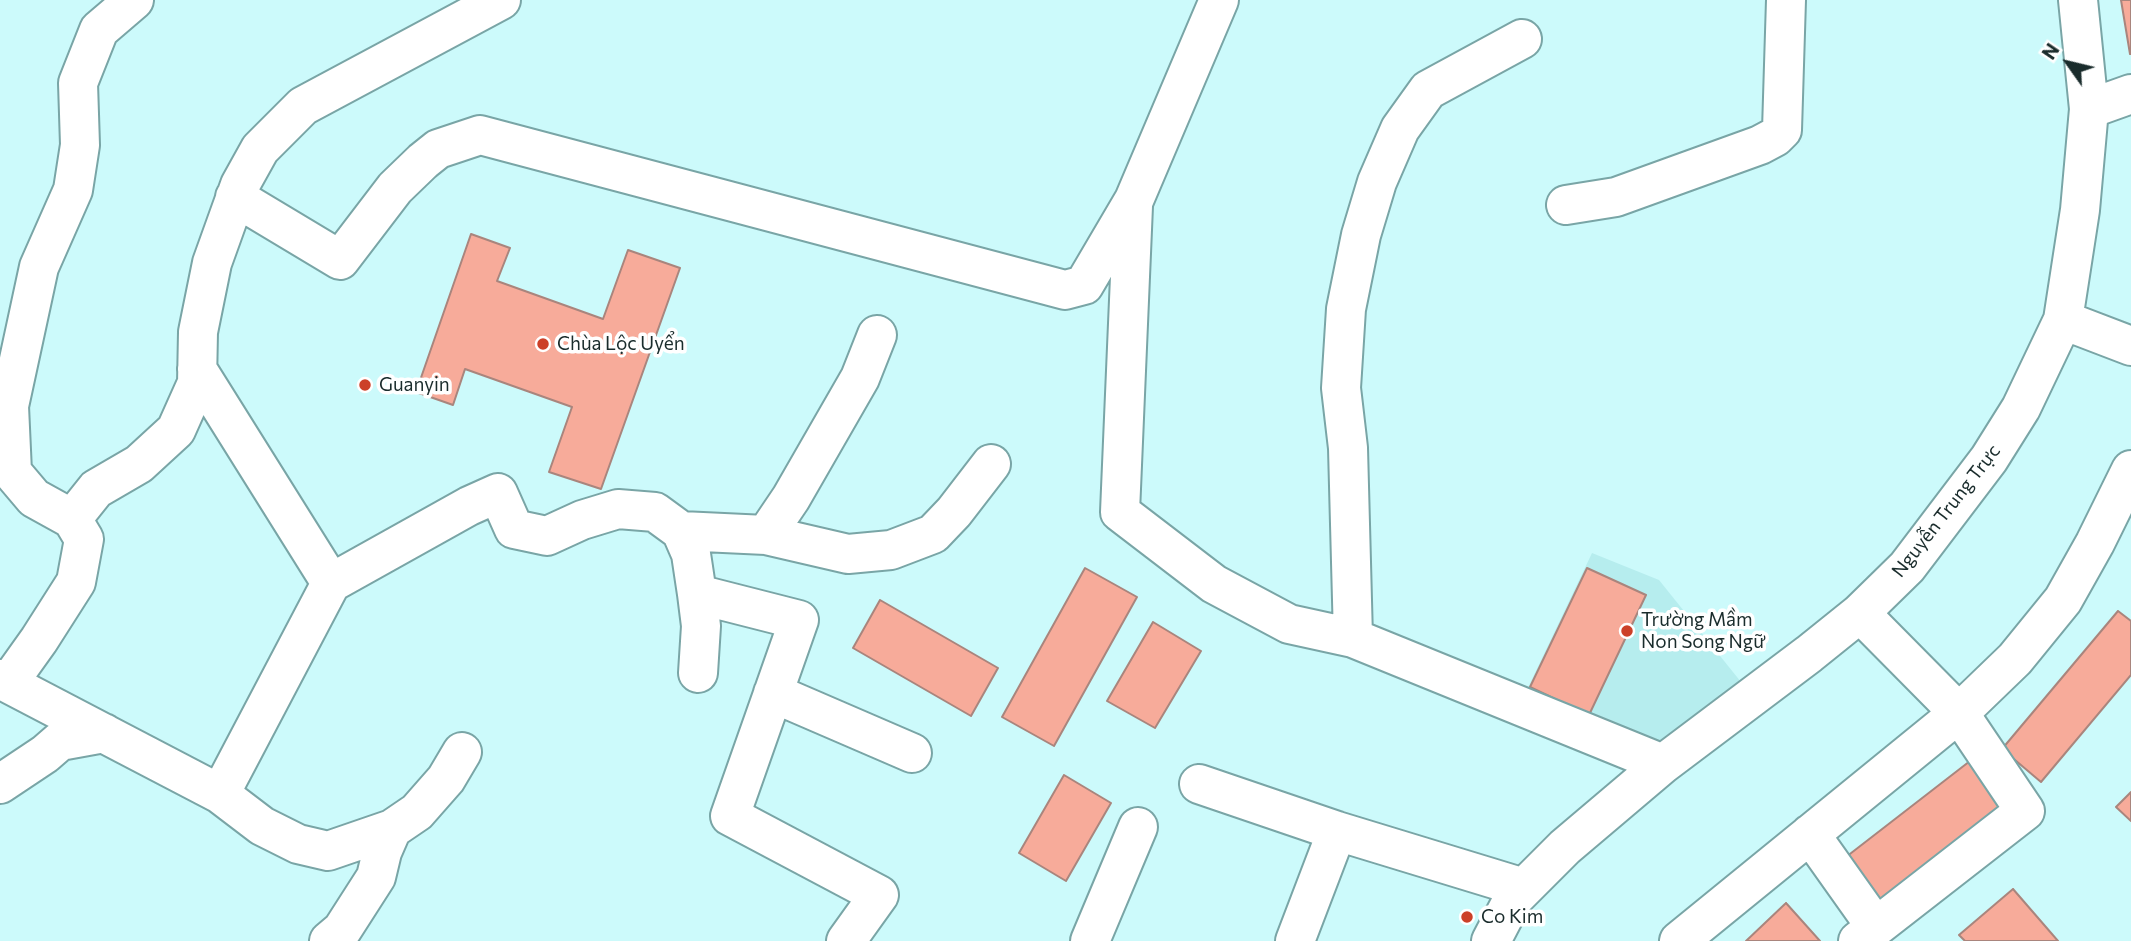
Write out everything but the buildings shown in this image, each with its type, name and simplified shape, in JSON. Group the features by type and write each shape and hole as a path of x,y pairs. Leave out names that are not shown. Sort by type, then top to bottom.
{"street":[{"path":"134,0 99,30 78,83 80,145 73,190 38,267 9,406 12,472 34,498 72,519 84,540 76,582 39,640 5,680 220,794 274,832 298,844 328,851 393,829 416,812 439,788 463,752"},
{"path":"72,519 96,489 139,464 176,430 197,383 198,332 212,263 240,185 260,149 303,106 500,0"},
{"path":"235,197 340,260 396,188 423,160 439,149 480,135 1065,290 1084,285 1134,200 1219,0"},
{"path":"1566,205 1616,197 1760,145 1775,137 1782,130 1786,0"},
{"name":"Nguyễn Trung Trực","path":"1492,941 1513,899 1565,847 1662,764 1809,654 1860,612 1907,567 1989,459 2021,408 2063,320 2080,209 2089,109 2078,0"},
{"path":"1353,638 1348,448 1341,388 1346,309 1361,235 1377,182 1400,129 1428,90 1522,39"},
{"path":"2089,109 2131,94"},
{"path":"1134,200 1120,512 1224,590 1289,624 1353,638 1662,764"},
{"path":"2063,320 2131,346"},
{"path":"766,535 791,498 860,378 877,335"},
{"path":"197,369 331,583"},
{"path":"681,531 766,535 848,554 891,550 933,534 954,512 991,464"},
{"path":"1679,941 1959,713 2015,659 2063,600 2131,470"},
{"path":"220,794 331,583 469,506 498,493 514,529 536,534 547,536 582,520 618,509 655,512 681,531 691,554 701,626 698,673"},
{"path":"697,594 799,620 730,816 879,895 846,941"},
{"path":"1810,834 1867,934 2025,811 1959,713 1860,612"},
{"path":"773,693 912,753"},
{"path":"0,784 60,741 104,733"},
{"path":"1199,784 1337,831 1524,888"},
{"path":"1090,941 1138,827"},
{"path":"329,941 342,930 376,877 382,852 393,829"},
{"path":"1295,941 1337,831"}],"shaded area":[{"name":"Trường Mầm Non Song Ngữ","path":"1592,553 1659,580 1741,682 1653,748 1524,696"}],"place":[{"name":"Chùa Lộc Uyển","path":"543,344"},
{"name":"Guanyin","path":"365,385"},
{"name":"Trường Mầm Non Song Ngữ","path":"1627,631"},
{"name":"Co Kim","path":"1467,917"}]}
